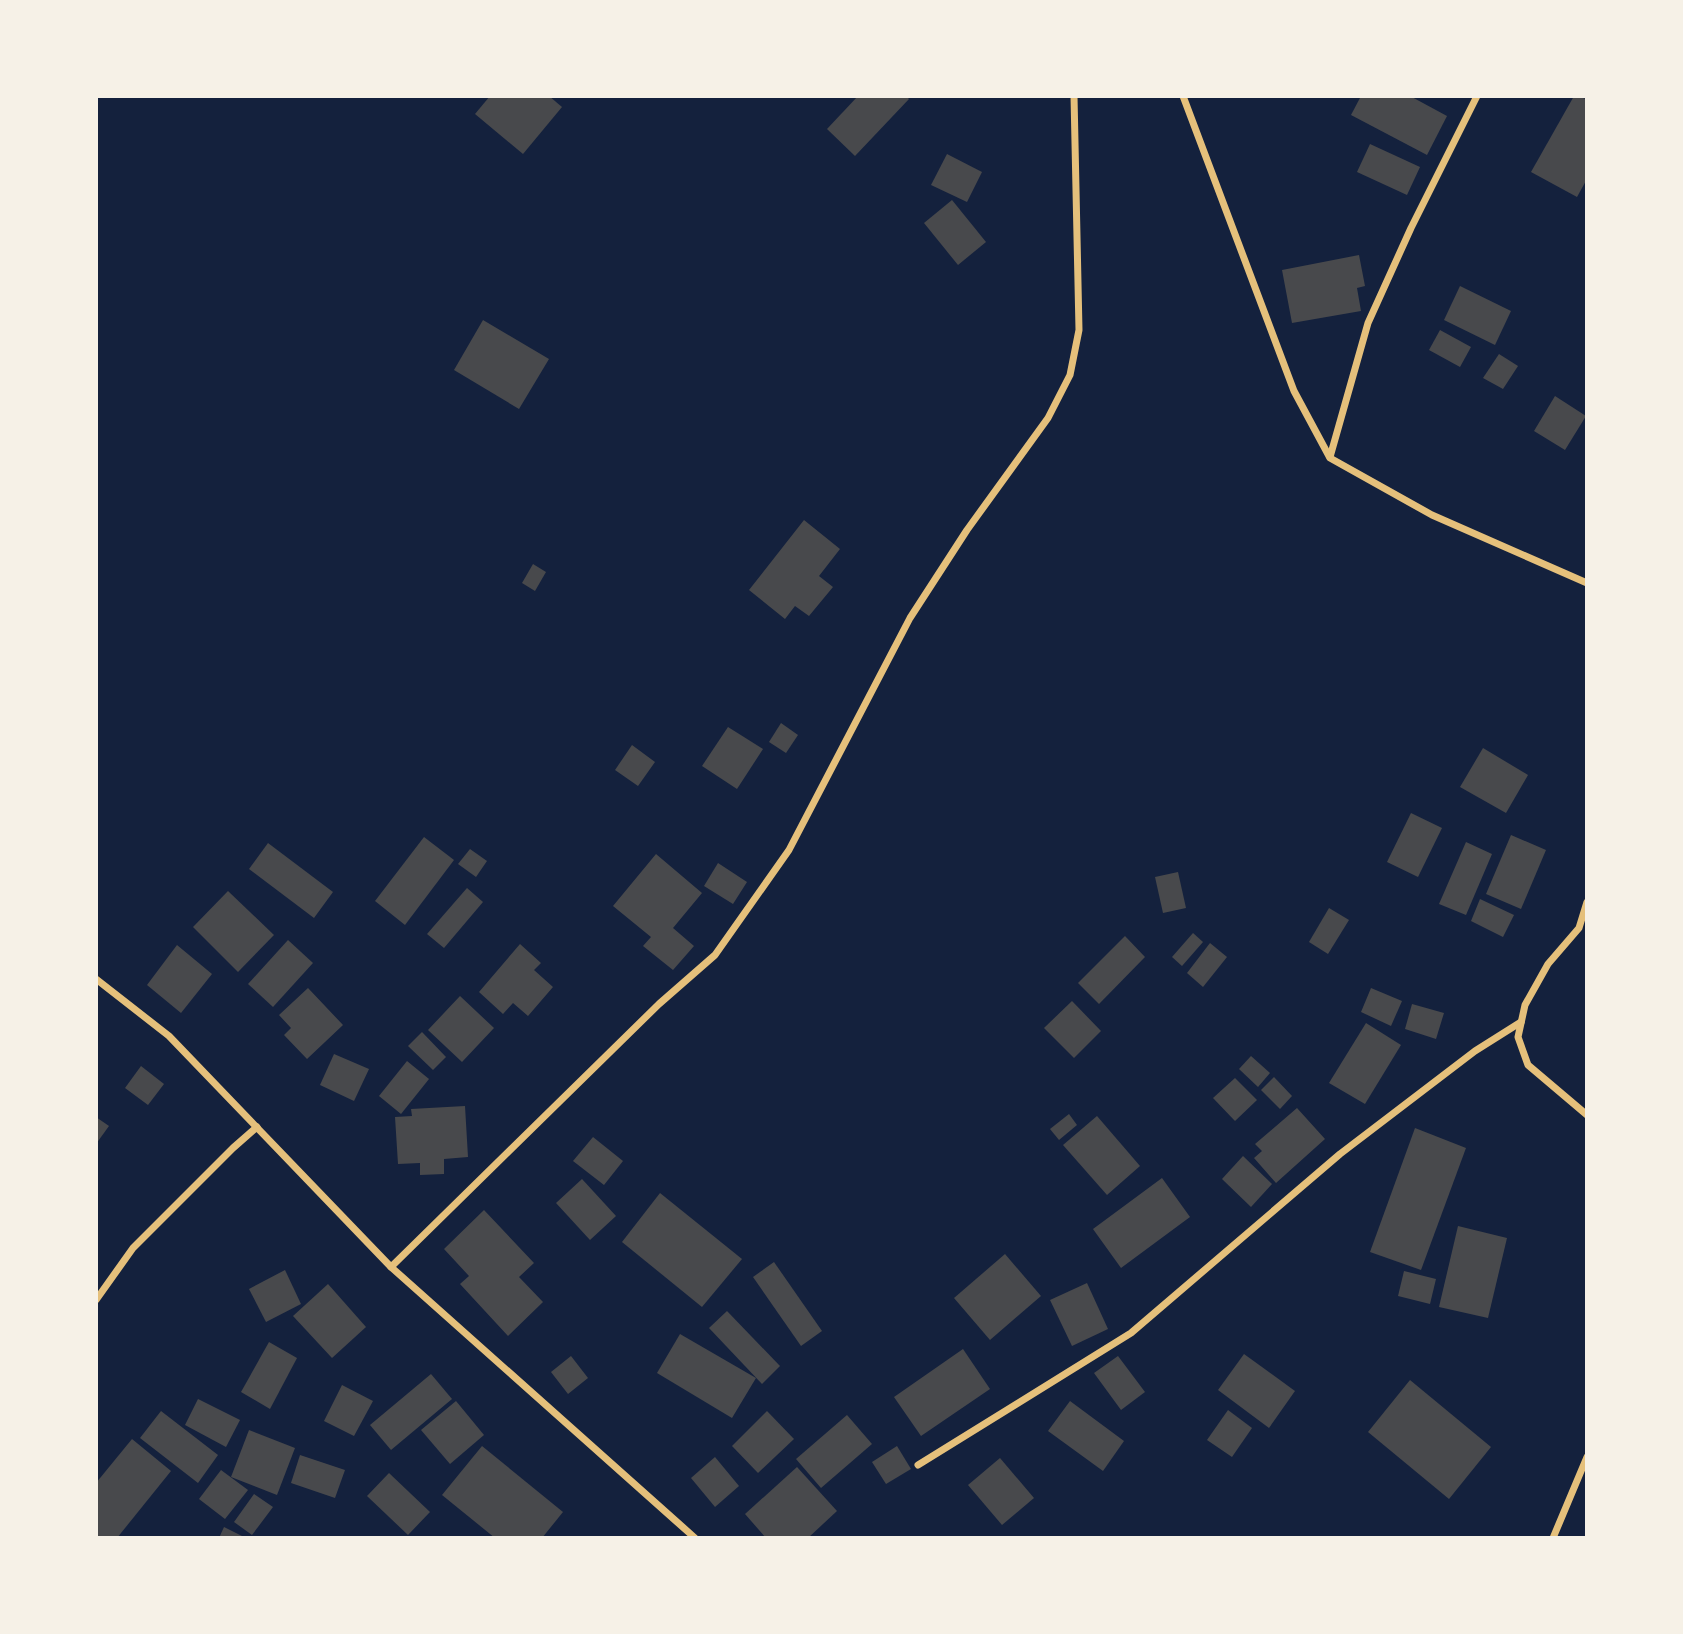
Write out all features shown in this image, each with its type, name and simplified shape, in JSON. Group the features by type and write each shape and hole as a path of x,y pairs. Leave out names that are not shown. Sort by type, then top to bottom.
{"street":[{"path":"391,1267 659,1004 715,955 789,849 910,618 967,530 1048,418 1070,375 1079,330 1074,96"},
{"path":"1183,96 1293,391 1330,458 1432,515 1587,583"},
{"path":"1330,458 1368,323 1411,228 1477,96"},
{"path":"1587,902 1579,928 1548,964 1525,1005 1518,1037 1528,1065 1587,1115"},
{"path":"96,979 169,1036 391,1267 695,1538"},
{"path":"918,1465 1131,1333 1340,1154 1475,1051 1521,1022"},
{"path":"96,1300 133,1248 257,1127"},
{"path":"1553,1538 1587,1457"}],"building":[{"path":"490,96 549,96 562,107 523,154 475,114"},
{"path":"858,96 906,96 909,99 855,156 827,129"},
{"path":"1361,96 1410,96 1447,116 1427,155 1351,115"},
{"path":"1574,96 1587,99 1587,179 1577,197 1531,172"},
{"path":"1370,144 1420,167 1407,195 1357,172"},
{"path":"947,154 982,172 967,202 931,185"},
{"path":"952,200 986,242 958,265 924,223"},
{"path":"1359,255 1365,286 1357,288 1361,311 1292,323 1282,270"},
{"path":"1460,286 1511,311 1495,345 1444,320"},
{"path":"483,320 549,359 519,409 454,370"},
{"path":"1440,330 1471,347 1460,367 1429,350"},
{"path":"1499,354 1518,366 1503,389 1483,378"},
{"path":"1555,396 1586,416 1565,450 1534,431"},
{"path":"804,520 840,549 819,576 833,587 809,616 795,606 785,619 749,590"},
{"path":"533,564 546,572 535,591 522,583"},
{"path":"781,723 798,735 786,753 769,742"},
{"path":"728,727 763,749 737,789 702,766"},
{"path":"632,745 655,762 638,786 615,770"},
{"path":"1483,748 1528,775 1506,813 1460,787"},
{"path":"1411,813 1442,828 1418,877 1387,862"},
{"path":"1511,835 1546,850 1521,909 1486,894"},
{"path":"424,837 454,860 405,925 375,901"},
{"path":"1466,842 1492,854 1466,915 1439,904"},
{"path":"268,843 333,892 314,918 249,869"},
{"path":"470,849 487,861 476,877 458,864"},
{"path":"656,854 702,893 673,928 694,946 673,970 643,946 651,937 613,906"},
{"path":"718,863 747,882 733,904 704,886"},
{"path":"1178,872 1186,908 1163,913 1155,877"},
{"path":"467,888 483,902 444,948 427,934"},
{"path":"228,891 274,935 238,972 193,927"},
{"path":"1480,899 1514,915 1503,937 1471,921"},
{"path":"1329,908 1349,920 1328,954 1309,942"},
{"path":"1193,933 1203,942 1182,966 1172,957"},
{"path":"1125,936 1145,957 1099,1004 1078,983"},
{"path":"288,940 313,963 273,1007 248,984"},
{"path":"1210,943 1227,957 1203,987 1187,973"},
{"path":"520,944 541,963 534,970 553,987 528,1016 513,1003 503,1014 479,992"},
{"path":"177,945 212,974 181,1013 147,985"},
{"path":"308,988 343,1025 307,1059 284,1035 291,1028 279,1015"},
{"path":"1371,988 1402,1001 1391,1026 1361,1012"},
{"path":"460,996 494,1028 462,1062 428,1030"},
{"path":"1072,1001 1101,1031 1074,1058 1044,1028"},
{"path":"1412,1004 1444,1013 1436,1039 1405,1029"},
{"path":"1366,1023 1401,1045 1365,1104 1329,1083"},
{"path":"422,1032 446,1057 433,1070 408,1046"},
{"path":"334,1054 369,1069 354,1101 320,1085"},
{"path":"1251,1056 1270,1073 1258,1087 1239,1069"},
{"path":"407,1061 429,1079 401,1114 379,1096"},
{"path":"141,1066 164,1084 148,1105 125,1088"},
{"path":"1274,1077 1292,1096 1280,1109 1261,1090"},
{"path":"1235,1078 1257,1100 1235,1121 1213,1098"},
{"path":"465,1106 468,1157 444,1159 444,1174 420,1175 420,1163 398,1164 395,1117 412,1116 411,1109"},
{"path":"1297,1108 1325,1139 1276,1183 1254,1158 1262,1151 1255,1144"},
{"path":"1069,1114 1077,1125 1059,1140 1050,1129"},
{"path":"1097,1116 1140,1166 1107,1195 1063,1145"},
{"path":"96,1117 109,1126 96,1144"},
{"path":"1415,1128 1466,1148 1421,1270 1370,1252"},
{"path":"593,1137 623,1161 604,1185 573,1161"},
{"path":"1243,1156 1272,1184 1251,1207 1222,1179"},
{"path":"1162,1178 1190,1217 1121,1268 1093,1229"},
{"path":"582,1179 616,1216 590,1240 556,1203"},
{"path":"660,1193 742,1259 702,1307 622,1242"},
{"path":"484,1210 534,1263 519,1277 543,1302 508,1336 460,1284 469,1276 444,1249"},
{"path":"1458,1226 1507,1238 1488,1318 1439,1307"},
{"path":"1005,1254 1041,1296 990,1340 954,1298"},
{"path":"774,1262 822,1331 801,1346 753,1277"},
{"path":"285,1270 301,1304 266,1322 249,1289"},
{"path":"1404,1271 1436,1279 1430,1304 1398,1296"},
{"path":"1087,1283 1108,1329 1072,1346 1050,1300"},
{"path":"328,1284 366,1327 332,1358 293,1316"},
{"path":"727,1311 780,1366 762,1384 709,1328"},
{"path":"680,1334 756,1378 732,1418 657,1373"},
{"path":"269,1342 297,1358 270,1409 241,1392"},
{"path":"963,1349 990,1389 921,1436 894,1397"},
{"path":"1244,1354 1295,1391 1269,1428 1218,1390"},
{"path":"571,1356 588,1378 568,1394 551,1372"},
{"path":"1118,1356 1145,1392 1121,1410 1094,1373"},
{"path":"431,1374 452,1399 391,1450 370,1425"},
{"path":"1410,1380 1491,1447 1449,1499 1368,1432"},
{"path":"342,1385 373,1401 354,1436 324,1421"},
{"path":"198,1399 240,1420 226,1447 185,1425"},
{"path":"456,1401 484,1435 450,1464 421,1430"},
{"path":"1070,1401 1124,1441 1103,1471 1048,1431"},
{"path":"1228,1410 1252,1428 1232,1457 1207,1440"},
{"path":"161,1411 218,1455 198,1483 140,1438"},
{"path":"767,1411 794,1439 758,1473 732,1446"},
{"path":"847,1415 872,1444 821,1488 796,1459"},
{"path":"249,1430 295,1448 277,1495 231,1477"},
{"path":"132,1439 171,1471 117,1538 96,1538 96,1483"},
{"path":"482,1446 563,1512 542,1538 495,1538 442,1495"},
{"path":"897,1446 911,1469 886,1484 872,1462"},
{"path":"300,1455 345,1470 335,1498 291,1483"},
{"path":"715,1457 739,1486 715,1507 691,1478"},
{"path":"1000,1458 1034,1498 1002,1525 968,1485"},
{"path":"797,1467 837,1511 808,1538 766,1538 745,1514"},
{"path":"221,1470 248,1490 225,1519 199,1499"},
{"path":"389,1473 430,1512 408,1535 367,1496"},
{"path":"254,1494 273,1507 252,1535 234,1522"},
{"path":"224,1527 246,1538 219,1538"}]}
